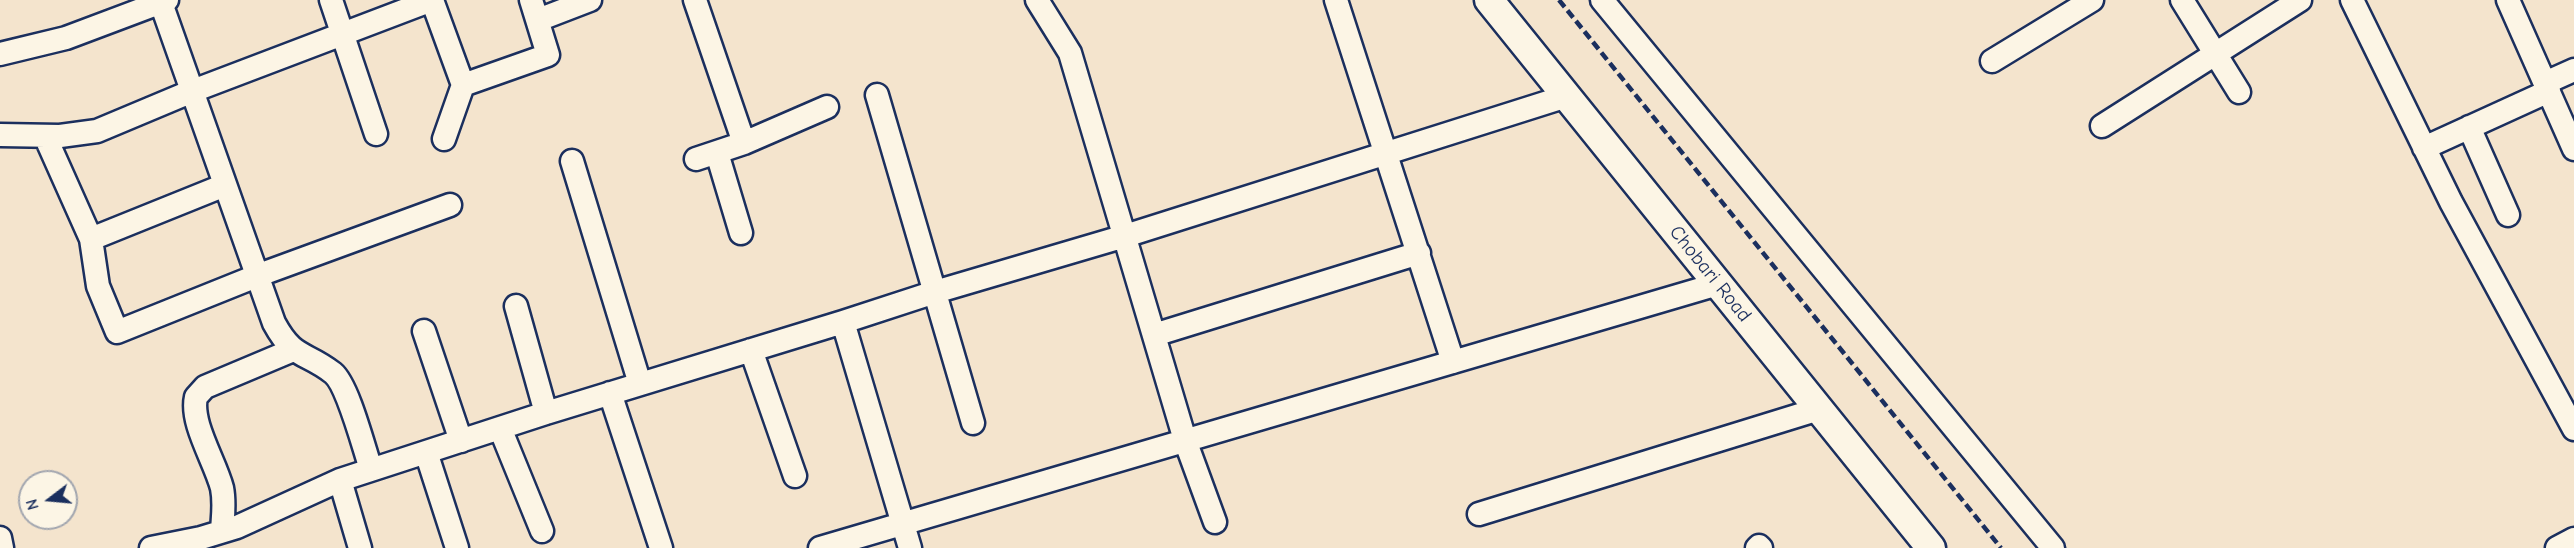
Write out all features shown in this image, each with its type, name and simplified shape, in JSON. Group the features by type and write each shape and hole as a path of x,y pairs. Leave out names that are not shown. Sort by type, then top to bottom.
{"street":[{"path":"331,0 344,33 376,134"},
{"path":"0,135 74,135 97,131 190,92 432,0 464,85 444,139"},
{"path":"464,85 548,56 534,10 590,0"},
{"path":"695,0 744,143"},
{"path":"1037,0 1070,53 1185,440 1215,522"},
{"path":"1335,0 1453,362"},
{"name":"Chobari Road","path":"1489,0 1931,548"},
{"path":"1602,0 2053,548"},
{"path":"1992,61 2092,0"},
{"path":"2182,0 2239,92"},
{"path":"2102,126 2300,0"},
{"path":"2352,0 2424,148 2574,429"},
{"path":"2508,0 2574,148"},
{"path":"0,54 66,38 162,1 190,92 259,275 274,323 283,339 297,353 334,374 345,390 371,469"},
{"path":"2424,148 2547,87 2574,70"},
{"path":"876,95 973,423"},
{"path":"151,548 201,538 230,529 340,480 546,413 935,292 1125,236 1567,96"},
{"path":"741,233 706,156 744,143 827,107"},
{"path":"2469,127 2508,215"},
{"path":"45,136 91,239 98,286 117,332 259,275 450,205"},
{"path":"572,161 640,384"},
{"path":"91,239 225,185"},
{"path":"1154,335 1419,253"},
{"path":"820,548 1718,284"},
{"path":"516,306 546,413"},
{"path":"843,322 910,548"},
{"path":"424,332 461,441"},
{"path":"752,350 795,476"},
{"path":"230,529 221,486 196,418 196,397 206,387 297,353"},
{"path":"610,393 661,548"},
{"path":"1479,514 1819,409"},
{"path":"500,428 542,531"},
{"path":"426,452 457,548"},
{"path":"340,480 360,548"},
{"path":"0,538 2,548"},
{"path":"2557,548 2574,539"}],"railway":[{"path":"1559,0 2001,548"}]}
